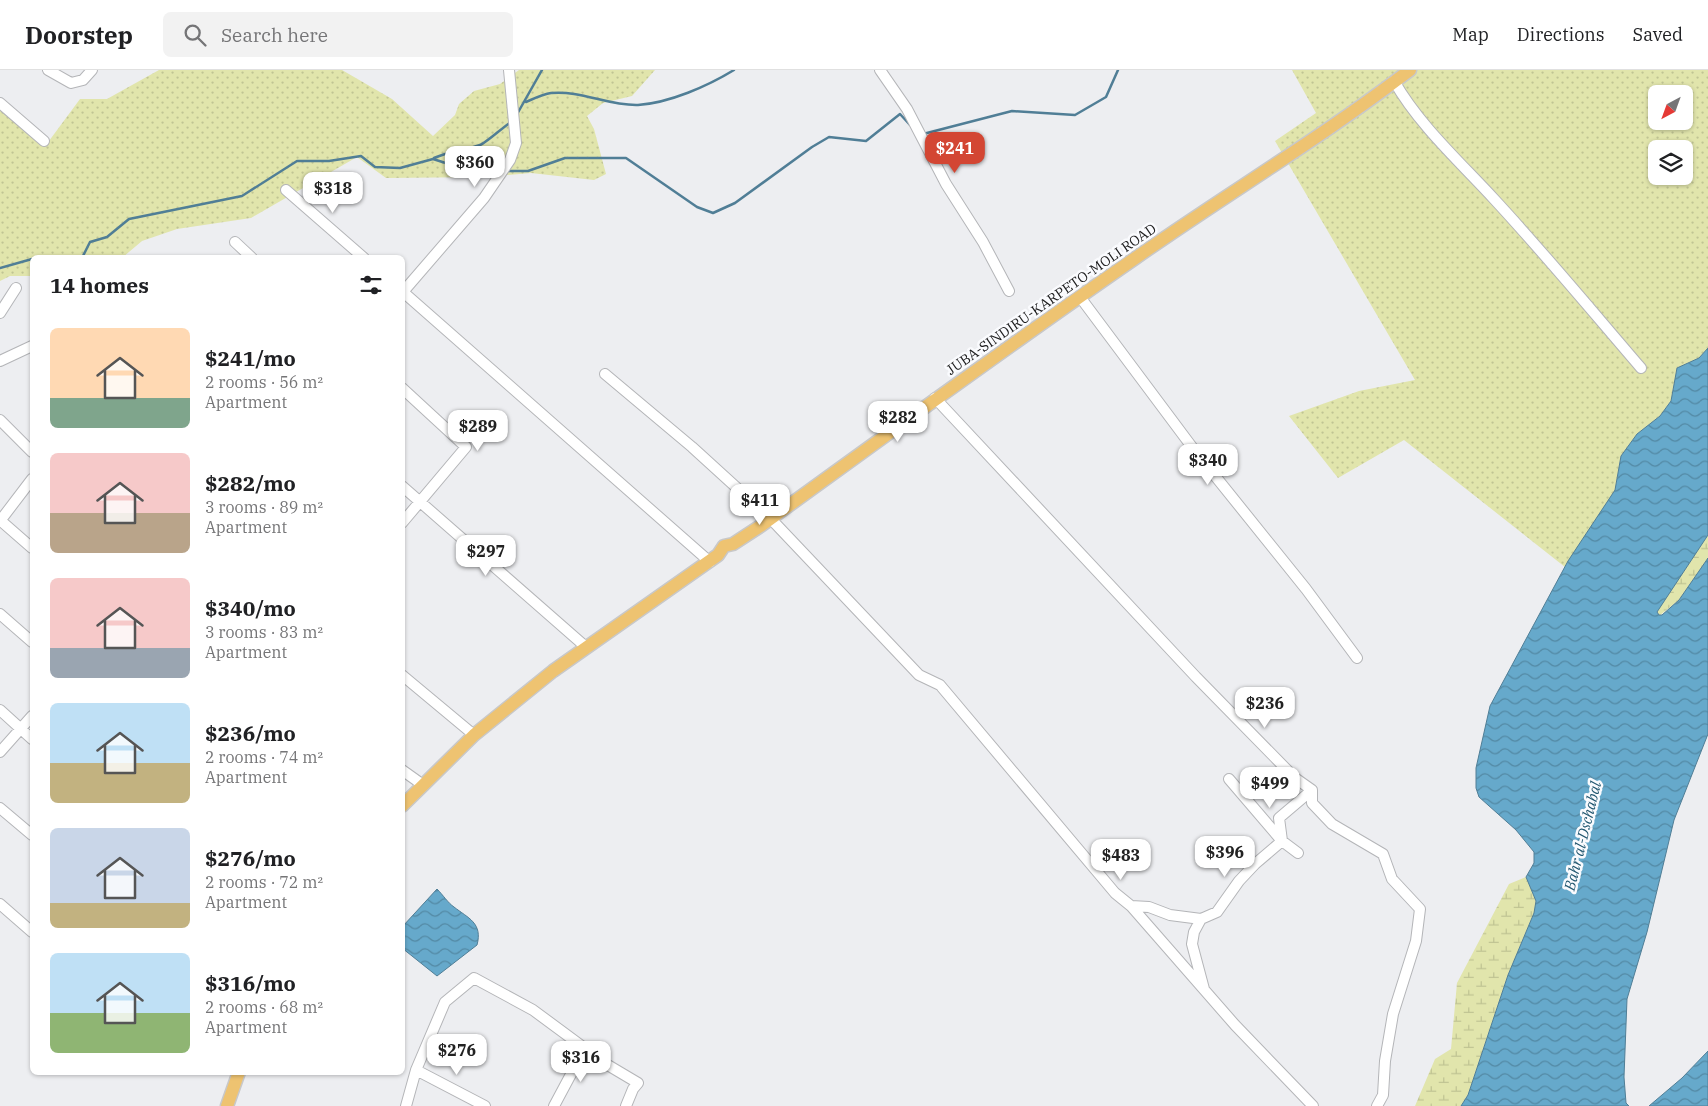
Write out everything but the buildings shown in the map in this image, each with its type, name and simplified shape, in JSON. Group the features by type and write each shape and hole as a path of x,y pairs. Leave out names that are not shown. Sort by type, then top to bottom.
{"main road":[{"name":"JUBA-SINDIRU-KARPETO-MOLI ROAD","path":"405,803 474,735 553,672 710,562 724,546 733,544 771,519 935,398 1136,258 1284,160 1394,76 1410,70"},
{"path":"227,1106 238,1075"}],"street":[{"path":"48,70 71,83 83,80 92,70"},
{"path":"405,290 484,198 510,160 516,143 509,70"},
{"path":"880,70 907,109 942,176 983,242 1009,291"},
{"path":"1394,76 1403,97 1419,116 1512,219 1641,368"},
{"path":"0,102 44,141"},
{"path":"286,190 361,255"},
{"path":"235,242 249,255"},
{"path":"0,313 16,288"},
{"path":"405,294 710,562"},
{"path":"1080,297 1195,451 1300,582 1357,658"},
{"path":"0,361 30,347"},
{"path":"605,374 692,447 771,519 919,675 940,685 1115,893 1131,906 1264,1056 1313,1106"},
{"path":"405,391 466,447 405,519"},
{"path":"935,398 1196,677 1295,778 1312,790"},
{"path":"0,420 30,450"},
{"path":"30,482 0,520 30,546"},
{"path":"405,488 587,648"},
{"path":"0,614 30,640"},
{"path":"405,678 474,735"},
{"path":"0,710 30,737"},
{"path":"0,752 30,718"},
{"path":"405,772 422,785"},
{"path":"1228,779 1282,841 1298,853"},
{"path":"1282,841 1279,818 1312,790"},
{"path":"1312,790 1312,803 1324,817 1384,854 1392,880 1420,909 1416,941 1393,1014 1384,1061 1383,1095 1377,1106"},
{"path":"0,808 30,834"},
{"path":"1131,906 1149,907 1170,916 1202,919 1217,912 1238,881 1282,841"},
{"path":"0,904 30,930"},
{"path":"1202,919 1194,932 1192,944 1204,989"},
{"path":"406,1106 416,1070 445,1002 474,978 533,1010 606,1064 638,1083 626,1106"},
{"path":"554,1106 585,1048"},
{"path":"416,1070 485,1106"}],"green space":[{"path":"159,70 342,70 392,99 433,136 455,115 459,104 474,91 500,84 519,70 655,70 632,96 603,103 587,116 594,129 606,174 594,180 531,173 486,177 386,178 357,157 251,218 177,229 142,241 125,255 30,255 30,276 10,276 0,281 0,104 46,145 80,99 107,99"},
{"path":"1292,70 1708,70 1708,348 1699,358 1677,368 1671,401 1660,416 1637,434 1621,456 1615,490 1565,567 1404,440 1338,478 1289,416 1359,391 1415,380 1275,141 1316,113"},
{"path":"1708,535 1708,558 1679,600 1659,616 1657,611"},
{"path":"1526,877 1536,901 1534,913 1508,975 1468,1095 1461,1106 1415,1106 1435,1059 1451,1049 1457,983 1509,884"}],"water":[{"name":"Bahr al-Dschabal","path":"1708,348 1708,535 1657,612 1659,615 1662,615 1679,600 1708,558 1708,734 1674,820 1647,932 1627,999 1624,1077 1626,1103 1629,1106 1461,1106 1468,1095 1508,975 1534,913 1536,901 1526,877 1534,863 1534,852 1516,830 1479,797 1476,788 1476,768 1490,706 1568,561 1615,490 1621,456 1637,434 1660,416 1671,401 1677,368 1699,358"},
{"path":"437,889 476,926 478,931 477,945 437,976 405,950 405,924"},
{"path":"1708,1051 1708,1106 1649,1106 1682,1078"}],"waterway":[{"path":"516,116 542,70"},
{"path":"526,102 548,94 562,93 627,105 650,104 688,93 734,70"},
{"path":"923,134 1012,111 1075,115 1106,97 1118,70"},
{"path":"506,171 528,171 565,158 626,158 697,207 713,213 735,203 812,147 829,137 866,141 900,114 910,125"},
{"path":"434,158 480,145 511,122"},
{"path":"84,255 90,242 107,237 129,219 242,196 297,161 329,161 361,156 375,167 400,168 433,159 455,166 498,171"},
{"path":"0,268 30,260"}]}
